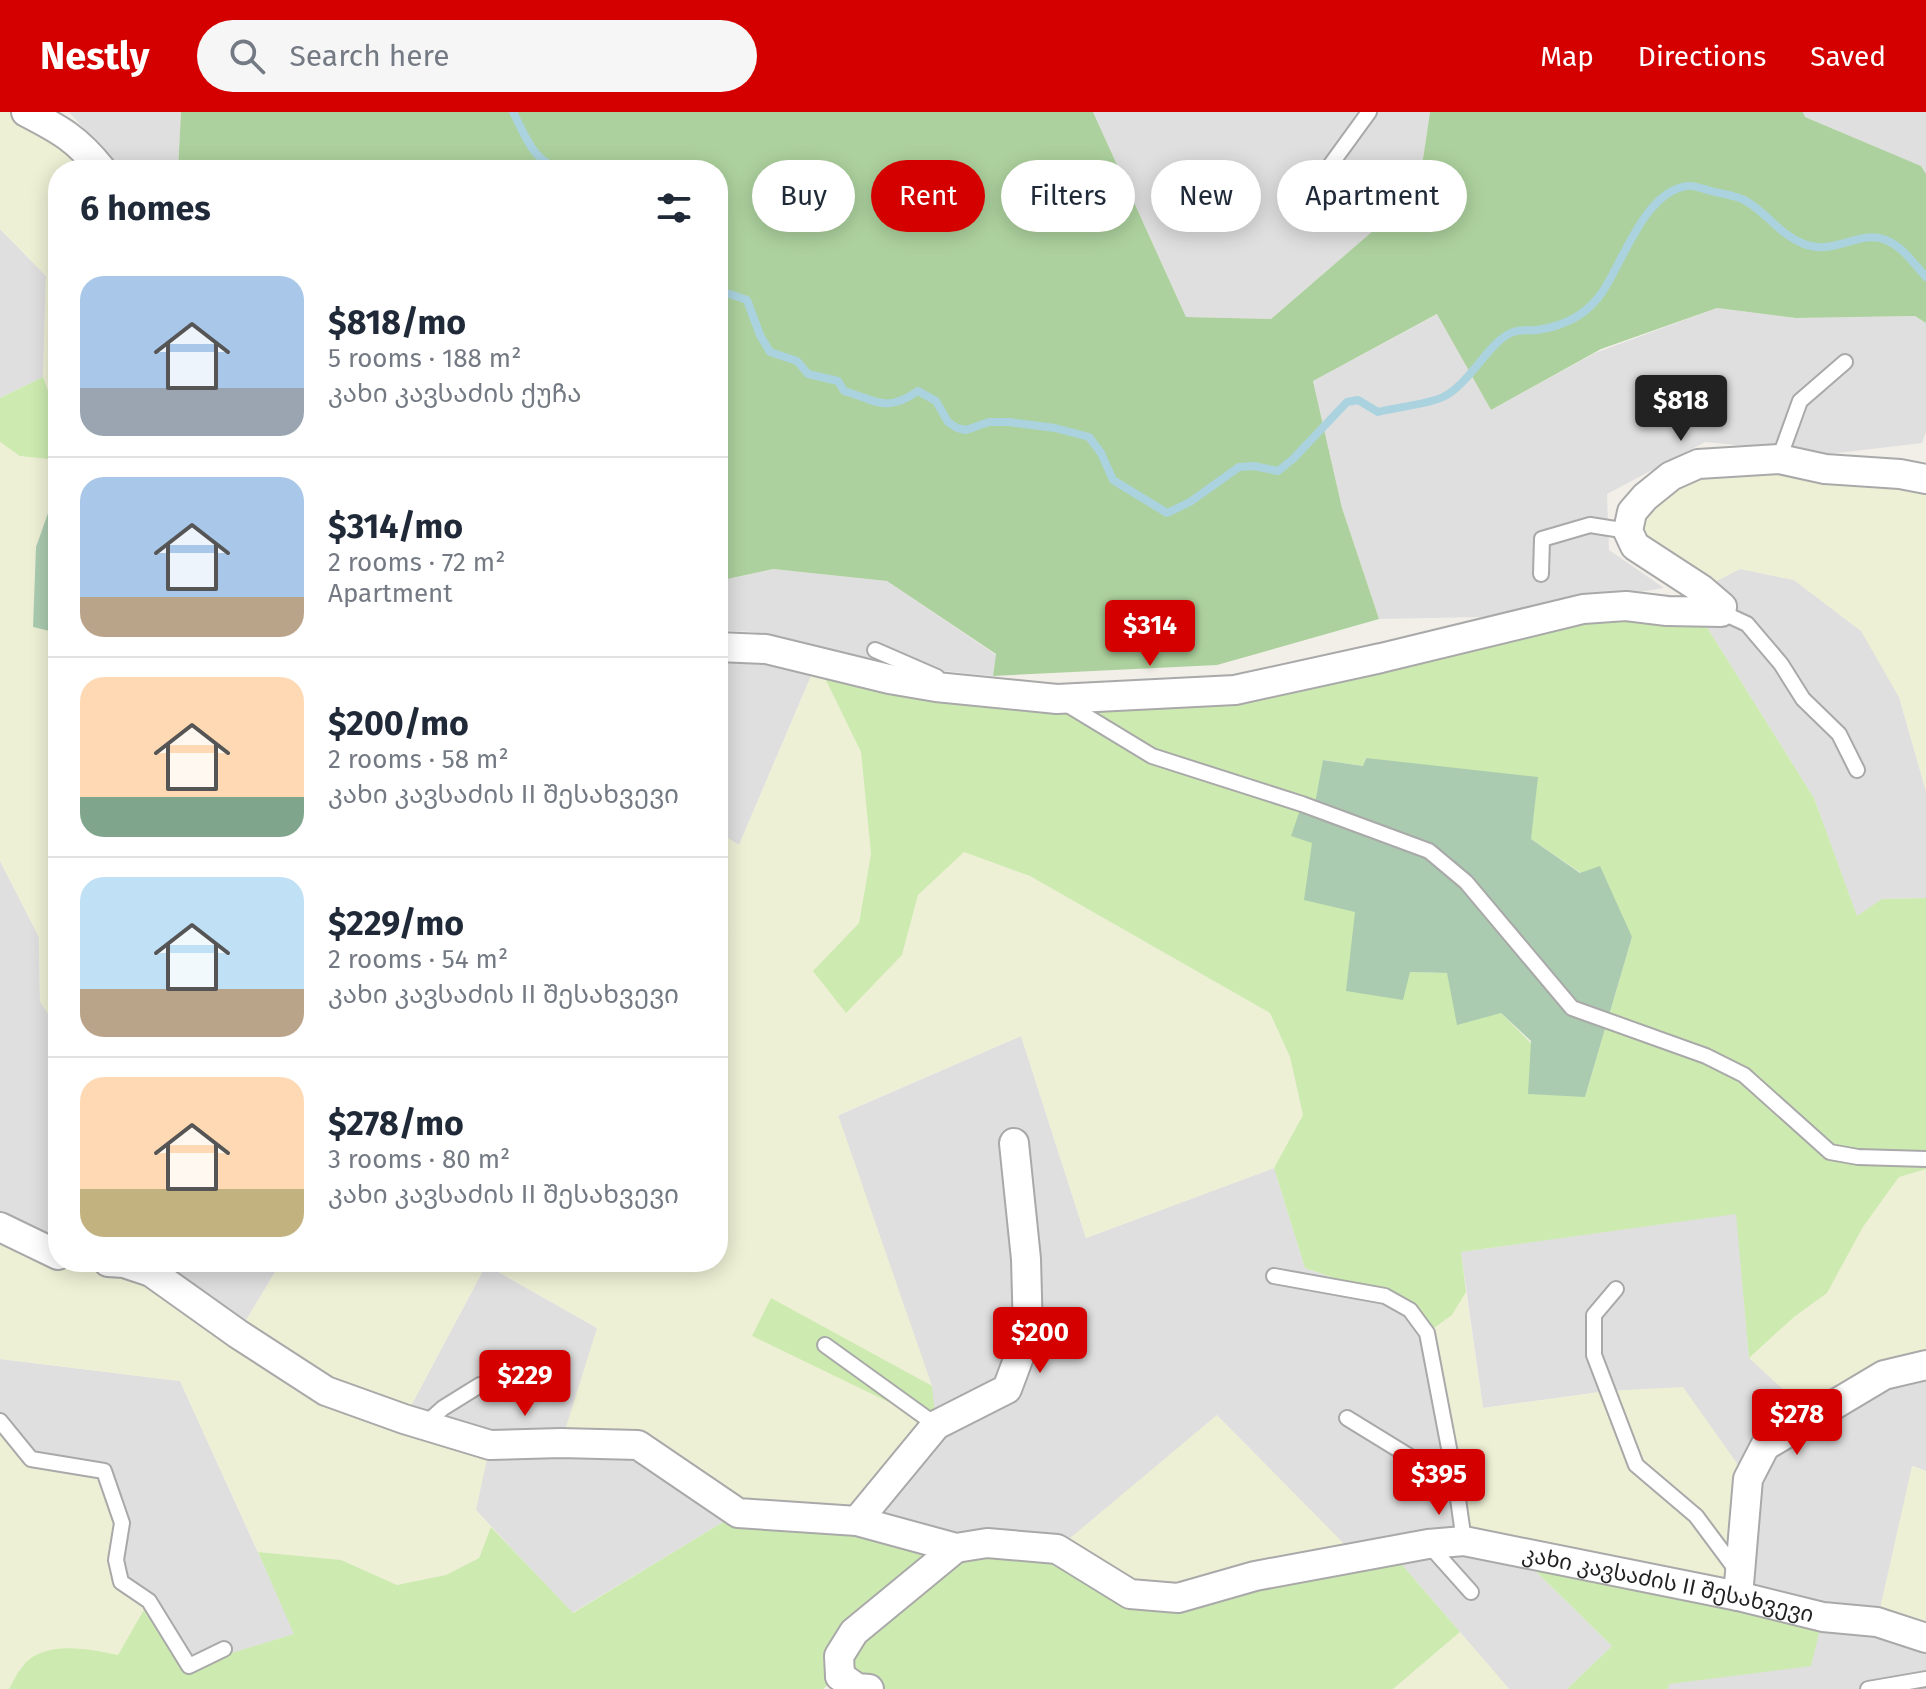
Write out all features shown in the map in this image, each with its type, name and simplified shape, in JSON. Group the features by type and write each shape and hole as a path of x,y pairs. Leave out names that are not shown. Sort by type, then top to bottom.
{"street":[{"path":"26,112 72,138 93,160"},
{"path":"728,647 766,649 889,679 977,693 1057,699 1235,690 1583,609 1626,606 1667,611 1721,612 1722,607 1701,589 1635,546 1628,531 1632,512 1645,497 1671,476 1698,464 1779,459 1825,469 1900,474 1926,479"},
{"path":"857,1521 936,1425 1007,1389 1028,1333 1026,1259 1014,1143"},
{"path":"0,1227 48,1250"},
{"name":"კახი კავსაძის II შესახვევი","path":"151,1272 326,1391 424,1425 490,1445 638,1445 738,1513 857,1521 956,1548 987,1543 1057,1549 1130,1594 1178,1598 1255,1576 1428,1544 1464,1541 1739,1586 1823,1617 1877,1622 1926,1638"},
{"path":"1739,1586 1748,1479 1765,1446 1884,1375 1926,1365"},
{"path":"869,1689 832,1682 839,1656 854,1632 956,1548"}],"lane":[{"path":"1334,160 1369,112"},
{"path":"1779,459 1800,401 1845,362"},
{"path":"1541,574 1542,539 1590,525 1628,531"},
{"path":"1721,612 1747,624 1781,664 1803,699 1839,734 1857,770"},
{"path":"875,650 977,693"},
{"path":"1057,699 1152,756 1302,804 1429,851 1476,892 1572,1008 1706,1056 1744,1075 1830,1152 1858,1157 1926,1159"},
{"path":"1274,1276 1385,1296 1410,1310 1427,1333 1464,1541"},
{"path":"1616,1289 1594,1315 1594,1355 1627,1444 1636,1465 1696,1516 1739,1586"},
{"path":"825,1345 936,1425"},
{"path":"424,1425 443,1408 480,1385"},
{"path":"1347,1418 1456,1485"},
{"path":"0,1421 31,1459 104,1471 122,1523 116,1560 121,1582 149,1601 189,1666 224,1649"},
{"path":"1428,1544 1471,1592"},
{"path":"1868,1689 1926,1679"}],"shaded area":[{"path":"69,112 181,112 179,160 112,160"},
{"path":"1093,112 1430,112 1422,160 1277,160 1277,232 1372,232 1271,319 1186,317 1135,205 1135,160 1115,160"},
{"path":"1803,112 1926,112 1926,174 1920,166 1805,117"},
{"path":"0,229 46,276 43,377 0,398"},
{"path":"1717,308 1796,318 1915,316 1926,323 1926,432 1922,443 1829,454 1705,442 1607,494 1609,550 1664,588 1482,617 1379,619 1342,508 1313,381 1438,314 1491,410 1595,353"},
{"path":"1740,568 1794,580 1862,631 1899,697 1926,791 1926,898 1882,899 1857,917 1814,798 1698,613 1701,589"},
{"path":"773,569 887,581 996,655 993,676 876,664 752,632 728,631 728,579"},
{"path":"728,649 817,662 739,845 728,838"},
{"path":"0,861 39,937 40,1001 48,1014 48,1250 0,1227"},
{"path":"1021,1036 1086,1238 1274,1168 1305,1268 1385,1296 1410,1310 1515,1551 1612,1646 1567,1689 1509,1689 1390,1551 1057,1549 857,1521 837,1116"},
{"path":"1737,1213 1749,1358 1926,1354 1926,1471 1913,1466 1926,1638 1926,1689 1668,1689 1668,1684 1738,1596 1607,1391 1483,1408 1461,1252"},
{"path":"151,1272 275,1272 238,1334"},
{"path":"482,1272 498,1272 597,1328 638,1445 738,1513 572,1613 476,1510 404,1419"},
{"path":"0,1359 180,1381 295,1634 189,1666 116,1560 0,1421"}],"green space":[{"path":"0,112 26,112 89,160 48,160 48,391 43,377 46,276 0,229"},
{"path":"181,112 1093,112 1115,160 1001,160 1001,232 1135,232 1135,205 1186,317 1271,319 1372,232 1467,232 1467,160 1422,160 1430,112 1803,112 1805,117 1921,166 1926,174 1926,323 1915,316 1796,318 1717,308 1601,349 1491,410 1437,314 1313,381 1342,508 1379,619 1217,665 993,676 996,654 887,581 773,569 728,579 728,160 179,160"},
{"path":"43,377 48,391 48,459 20,456 0,442 0,398"},
{"path":"0,442 20,456 48,459 48,513 36,547 33,626 48,630 48,1014 40,1001 39,937 0,861"},
{"path":"1698,464 1926,479 1926,791 1899,697 1861,631 1794,580 1740,569 1701,589 1635,546 1632,512"},
{"path":"48,513 48,631 33,627 36,547"},
{"path":"1698,613 1814,798 1857,916 1882,899 1926,898 1926,1169 1899,1177 1863,1227 1827,1293 1794,1317 1749,1358 1736,1214 1461,1252 1466,1292 1452,1315 1427,1333 1385,1296 1305,1268 1274,1168 1303,1115 1290,1057 1270,1013 1030,876 964,852 918,895 902,955 846,1013 813,971 859,923 871,854 861,752 817,662 936,687 1235,690 1514,624","holes":["1365,758 1531,839 1581,873 1632,937 1585,1097 1501,1013 1447,973 1410,972 1355,911 1312,842 1302,804 1315,803 1324,760 1364,766"]},
{"path":"817,662 861,752 871,854 859,923 813,971 902,955 918,895 964,852 1030,876 1270,1013 1290,1057 1303,1115 1274,1168 1086,1238 1021,1036 838,1115 932,1386 771,1299 936,1425 857,1521 738,1513 638,1445 561,1443 597,1328 498,1272 728,1272 728,838 739,845"},
{"path":"1366,758 1538,777 1531,839 1580,873 1600,866 1632,937 1585,1097 1528,1094 1531,1041 1501,1013 1457,1025 1447,973 1410,972 1403,1000 1346,991 1355,912 1304,900 1312,843 1291,836 1302,804 1315,803 1323,760 1363,766"},
{"path":"1926,1169 1926,1354 1813,1417 1749,1358 1794,1317 1827,1293 1863,1227 1899,1177"},
{"path":"0,1227 48,1256 48,1272 151,1272 238,1334 275,1272 482,1272 404,1419 490,1445 476,1510 491,1527 479,1558 446,1575 397,1585 341,1560 258,1552 180,1381 0,1359"},
{"path":"1466,1292 1483,1408 1607,1391 1683,1387 1748,1479 1738,1596 1464,1541 1427,1333 1452,1315"},
{"path":"771,1298 932,1386 936,1425 752,1336"},
{"path":"1217,1415 1357,1557 1178,1598 1057,1549"},
{"path":"0,1421 31,1459 104,1471 122,1523 116,1560 138,1594 149,1601 118,1656 94,1650 23,1664 9,1689 0,1689"},
{"path":"1912,1466 1926,1471 1926,1638 1877,1622"},
{"path":"738,1513 1057,1549 1130,1594 1390,1551 1460,1632 1393,1689 869,1689 840,1676 823,1689 9,1689 22,1667 42,1652 67,1648 118,1655 149,1601 189,1666 294,1634 258,1552 341,1560 397,1585 446,1575 479,1558 491,1527 573,1613"},
{"path":"1515,1551 1823,1617 1811,1666 1669,1684 1668,1689 1567,1689 1612,1646"},
{"path":"1460,1632 1509,1689 1393,1689"}],"waterway":[{"path":"513,112 532,148 543,160"},
{"path":"728,293 747,300 770,352 797,361 808,374 838,381 844,391 882,403 898,402 918,391 936,401 948,422 957,428 966,430 989,422 1009,422 1055,428 1089,437 1101,453 1113,480 1167,513 1190,502 1239,467 1254,466 1278,471 1347,402 1358,400 1378,412 1436,400 1462,383 1504,337 1516,331 1547,328 1575,318 1603,291 1637,229 1659,200 1687,186 1742,199 1795,240 1815,247 1866,238 1886,240 1903,251 1926,277"}]}
